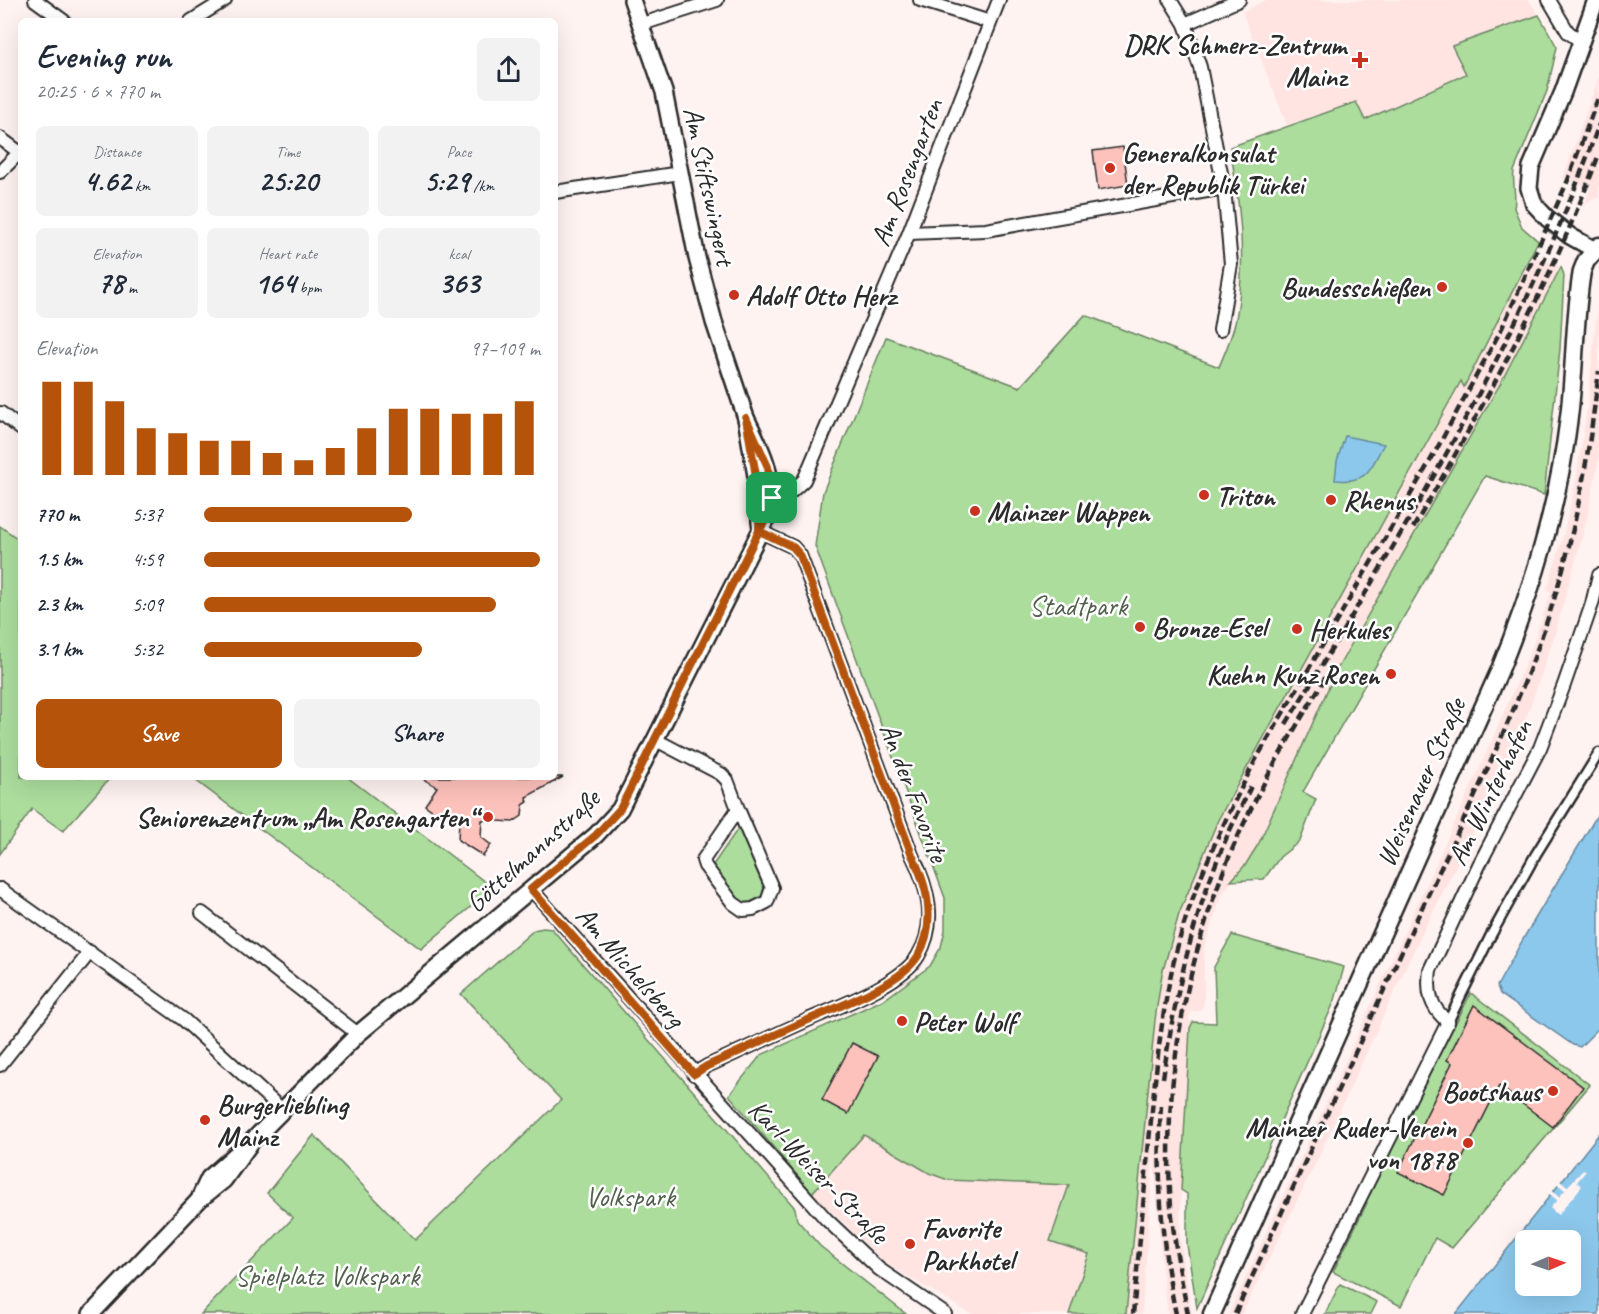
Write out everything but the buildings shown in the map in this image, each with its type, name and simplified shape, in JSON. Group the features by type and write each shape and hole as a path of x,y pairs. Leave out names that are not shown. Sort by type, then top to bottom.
{"main road":[{"name":"Weisenauer Straße","path":"1212,1314 1499,672 1524,610 1551,519 1569,417 1581,278 1586,261 1597,248"}],"street":[{"path":"35,0 60,18"},
{"path":"196,18 225,0"},
{"name":"Am Stiftswingert","path":"632,0 664,93 697,258 714,321 746,418 768,467 766,498"},
{"path":"642,24 717,0"},
{"path":"920,0 990,22"},
{"name":"Am Rosengarten","path":"766,498 792,491 804,480 909,233 999,0"},
{"path":"1170,0 1185,24 1202,76 1224,188 1231,264 1221,330"},
{"path":"1185,24 1239,0"},
{"path":"1549,0 1568,32 1582,42"},
{"path":"1596,0 1582,42 1532,168 1529,188 1534,204 1547,218 1570,236 1597,248"},
{"path":"0,138 18,150"},
{"path":"0,172 18,153"},
{"path":"558,192 680,173"},
{"path":"909,233 986,230 1224,188"},
{"path":"1,413 18,427"},
{"name":"Göttelmannstraße","path":"91,1314 200,1199 224,1180 252,1141 358,1034 606,825 620,809 768,516 766,498"},
{"name":"An der Favorite","path":"694,1074 880,987 917,958 926,933 930,907 920,872 800,555 793,547 759,531"},
{"name":"Am Winterhafen","path":"1448,1022 1432,1004 1430,970 1479,865 1544,738 1592,604 1599,575"},
{"path":"656,740 725,777 772,888 767,902 753,909 743,910 733,903 703,860 738,809"},
{"path":"1302,1314 1490,937 1536,854 1599,753"},
{"path":"0,889 184,1020 282,1110"},
{"name":"Am Michelsberg","path":"531,889 694,1074"},
{"path":"202,913 358,1034"},
{"path":"0,1065 90,952"},
{"name":"Karl-Weiser-Straße","path":"694,1074 853,1246 899,1284 945,1314"}],"shaded area":[{"name":"DRK Schmerz-Zentrum Mainz","path":"1266,0 1529,0 1539,15 1452,46 1467,74 1364,120 1355,102 1287,125 1242,12"},
{"path":"1599,76 1599,198 1590,200 1583,208 1590,189 1563,178"},
{"path":"1532,255 1561,267 1500,384 1336,671 1259,843 1246,864 1222,894 1204,949 1204,1005 1199,1011 1191,1012 1189,1021 1193,1022 1190,1028 1181,1190 1180,1236 1192,1314 1168,1314 1162,1273 1154,1152 1142,1314 1126,1314 1155,1020 1160,1007 1157,1006 1162,974 1189,886 1218,820 1461,381 1464,386 1488,334"},
{"path":"1599,291 1599,460 1586,523 1555,634 1529,710 1506,766 1412,954 1319,1156 1242,1314 1229,1314 1481,765 1530,652 1551,592 1547,590 1576,480 1587,408"},
{"path":"864,1135 929,1173 948,1180 1069,1185 1089,1254 1069,1314 971,1314 885,1263 812,1193"}],"green space":[{"name":"Stadtpark","path":"1539,15 1557,47 1547,91 1514,171 1514,208 1522,227 1538,241 1464,387 1461,381 1218,820 1179,914 1162,974 1155,1020 1126,1314 1069,1314 1089,1254 1050,1241 1069,1185 948,1180 929,1173 864,1135 812,1193 729,1095 761,1055 885,999 930,966 941,947 945,930 945,898 815,546 823,492 886,337 1020,387 1085,315 1219,367 1235,325 1241,275 1241,233 1230,147 1356,102 1365,120 1466,74 1452,46"},
{"path":"1561,267 1564,275 1560,349 1544,495 1485,476 1303,792 1316,799 1300,841 1280,857 1264,879 1231,881 1246,864 1259,843 1336,671 1500,384"},
{"path":"0,526 18,539 18,780 108,780 63,831 32,809 0,854"},
{"path":"195,780 351,780 493,888 421,949"},
{"path":"739,827 764,887 761,898 751,903 739,902 713,870 713,865"},
{"name":"Volkspark","path":"552,929 795,1208 797,1220 820,1246 906,1314 201,1314 293,1218 267,1193 314,1135 415,1240 561,1100 461,994 534,930"},
{"path":"1232,935 1344,967 1335,1000 1197,1308 1187,1245 1187,1194 1181,1190 1190,1028 1193,1022 1216,1023 1214,967"},
{"name":"Mainzer Ruder-Verein von 1878","path":"1471,993 1590,1085 1452,1248 1435,1238 1401,1306 1333,1272 1367,1203 1365,1201"},
{"path":"1340,1284 1377,1302 1371,1314 1325,1314"}],"water":[{"path":"1345,436 1384,444 1367,473 1355,479 1335,480 1337,461"},
{"path":"1599,812 1599,1028 1580,1047 1573,1045 1500,994 1497,986"},
{"path":"1599,1134 1599,1314 1456,1314 1515,1240 1515,1296 1581,1296 1581,1230 1523,1230"}],"pier":[{"path":"1584,1169 1586,1171 1577,1182 1582,1186 1558,1215 1550,1208 1557,1200 1548,1193 1550,1190 1559,1197 1565,1190 1556,1183 1559,1180 1567,1187"}],"railway":[{"path":"1133,1314 1161,1030 1173,963 1194,894 1255,761 1433,456 1502,328 1568,180 1599,95"},
{"path":"1286,724 1417,506 1498,357 1569,203 1599,124"},
{"path":"1413,528 1514,346 1559,251 1599,154"},
{"path":"1235,1314 1491,760 1528,674 1558,586 1572,533 1588,453 1599,371"},
{"path":"1188,1314 1174,1233 1169,1157 1171,1107 1184,1007 1195,958 1227,862 1267,778 1334,663"},
{"path":"1163,1078 1172,1020 1192,934 1210,878 1252,784"},
{"path":"1161,1105 1161,1210 1176,1314"}],"place":[{"name":"DRK Schmerz-Zentrum Mainz","path":"1360,60"},
{"name":"Generalkonsulat der Republik Türkei","path":"1110,168"},
{"name":"Bundesschießen","path":"1442,287"},
{"name":"Adolf Otto Herz","path":"734,295"},
{"name":"Triton","path":"1204,495"},
{"name":"Rhenus","path":"1331,500"},
{"name":"Mainzer Wappen","path":"975,511"},
{"name":"Bronze-Esel","path":"1140,627"},
{"name":"Herkules","path":"1297,629"},
{"name":"Kuehn Kunz Rosen","path":"1391,674"},
{"name":"Seniorenzentrum „Am Rosengarten“","path":"488,817"},
{"name":"Peter Wolf","path":"902,1021"},
{"name":"Bootshaus","path":"1553,1091"},
{"name":"Burgerliebling Mainz","path":"205,1120"},
{"name":"Mainzer Ruder-Verein von 1878","path":"1468,1143"},
{"name":"Favorite Parkhotel","path":"910,1244"}],"route":[{"path":"772,498 768,467 746,418 757,471 760,499 759,531 793,547 800,555 920,872 930,907 926,933 917,958 880,987 694,1074 531,889 596,835 620,809 759,531 768,516 772,498"}],"park label":[{"name":"Spielplatz Volkspark","path":"327,1275"}]}
